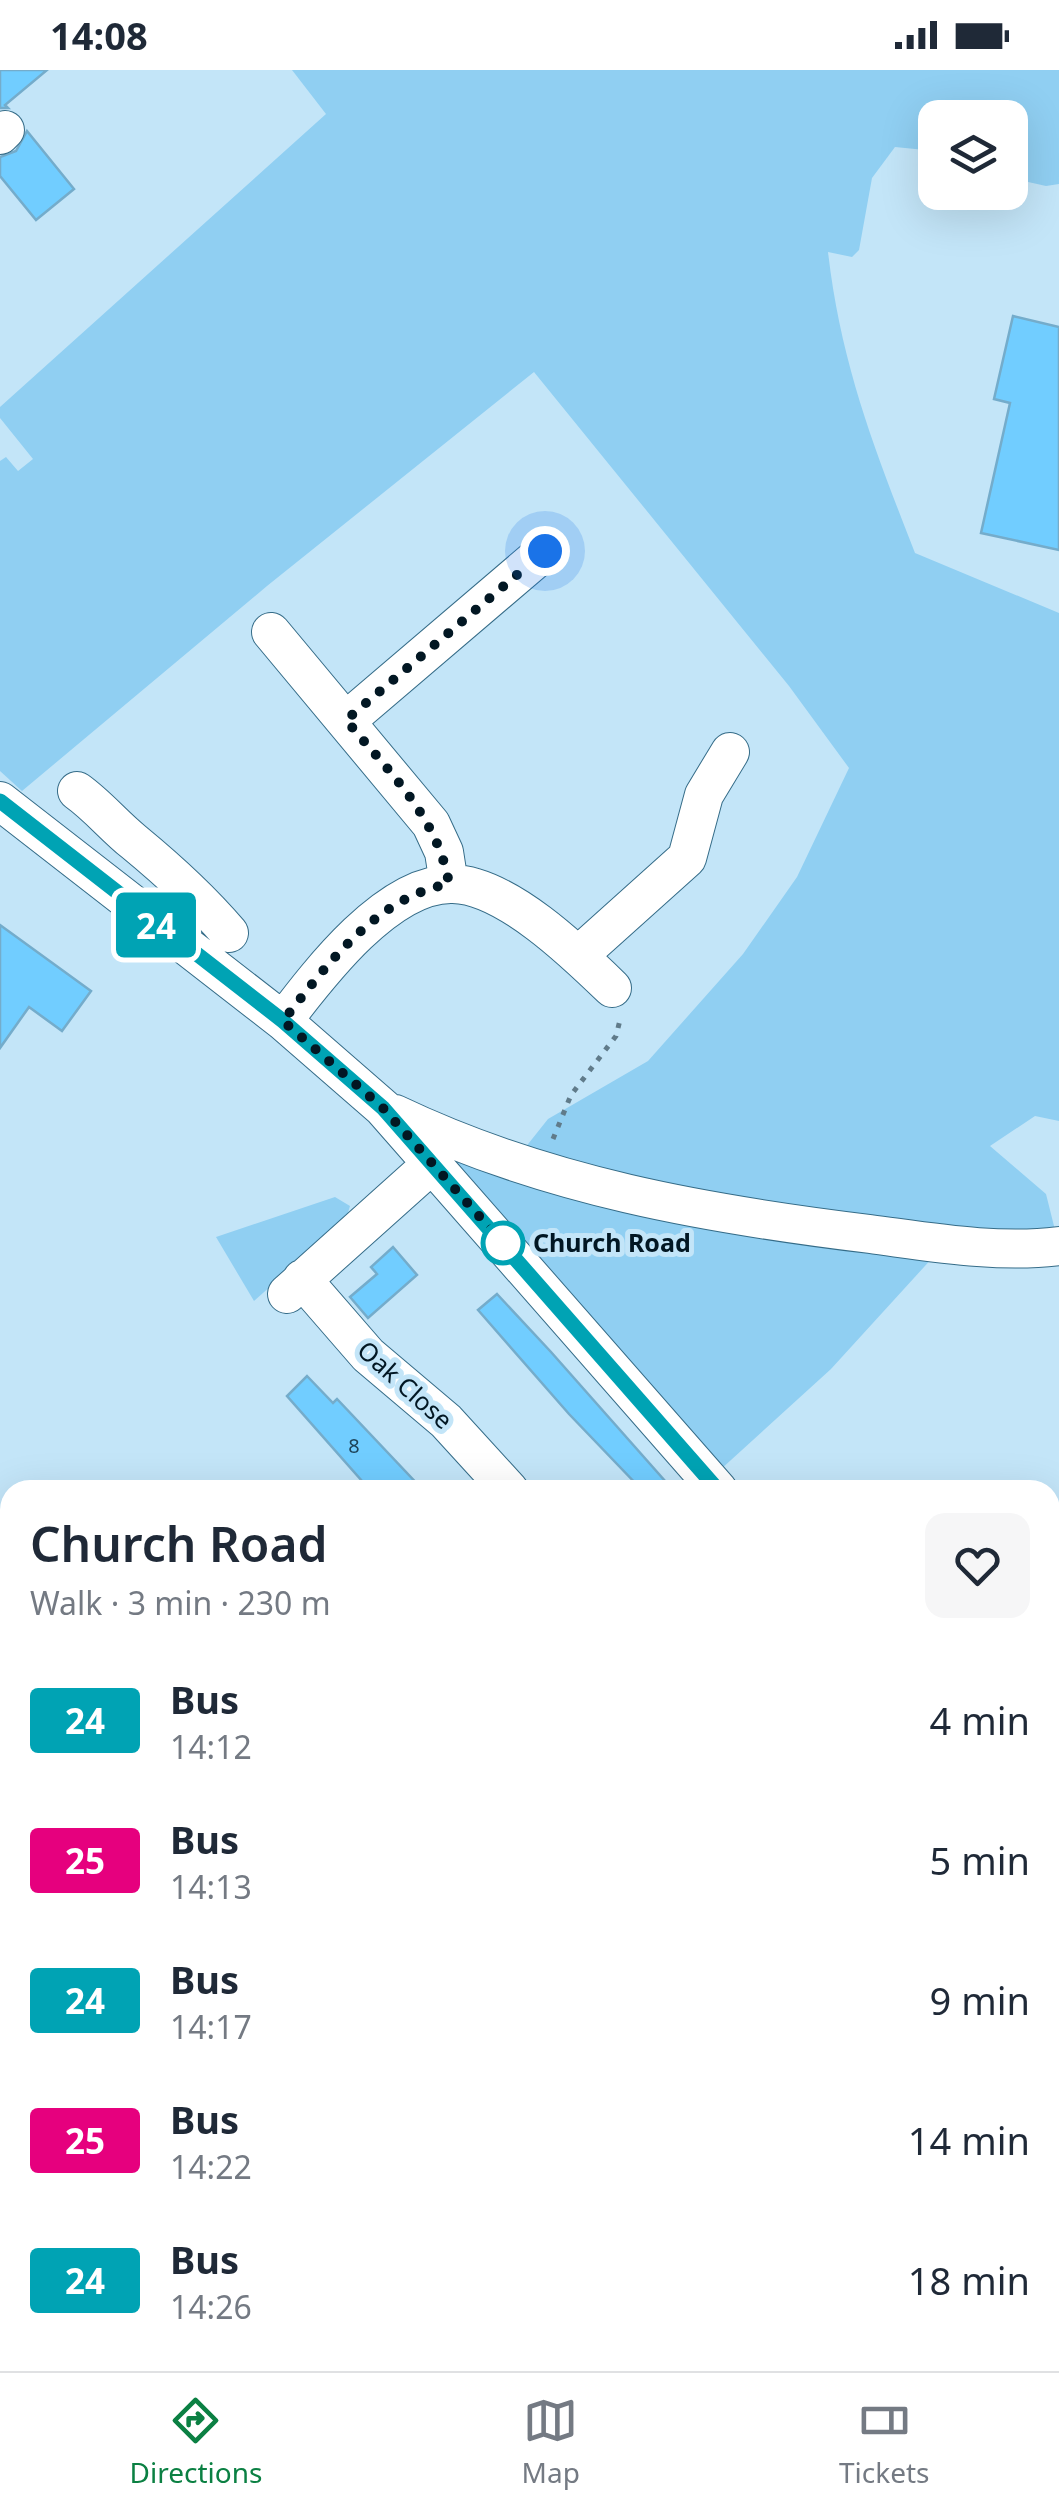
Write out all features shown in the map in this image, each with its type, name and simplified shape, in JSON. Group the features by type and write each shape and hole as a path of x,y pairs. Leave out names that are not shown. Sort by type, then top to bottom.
{"street":[{"path":"346,720 545,551"},
{"path":"271,632 431,824 444,852 449,884"},
{"path":"579,955 687,858 704,795 730,752"},
{"path":"76,790 106,812 133,842 158,858 229,933"},
{"path":"0,801 283,1021 383,1108 709,1480"},
{"path":"96,878 133,842"},
{"path":"283,1021 318,975 385,912 418,892 449,884 496,897 579,955 612,988"},
{"path":"383,1108 463,1146 633,1198 770,1222 945,1244 1059,1246"},
{"name":"Oak Close","path":"432,1164 294,1287 446,1421 499,1480"}],"path":[{"path":"539,1172 572,1095 616,1036 619,1002 612,988"}],"shaded area":[{"path":"292,70 1059,70 1059,184 1028,182 1028,100 918,100 918,149 895,147 872,178 859,250 852,257 828,252 850,369 915,553 1059,613 1059,1121 1035,1116 990,1146 1046,1194 1055,1230 945,1244 831,1369 709,1480 383,1108 513,1163 548,1119 648,1061 743,954 797,877 849,768 789,686 534,372 267,586 22,791 0,771 0,461 6,457 18,471 33,459 0,418 0,407 326,114"},
{"path":"335,1197 350,1206 346,1219 254,1301 216,1237"}],"building":[{"path":"0,70 47,70 5,105 8,108 0,108"},
{"path":"27,131 74,189 36,220 0,176 0,157 16,151"},
{"path":"1013,316 1059,327 1059,550 981,533 1010,403 994,399"},
{"path":"0,925 91,991 62,1031 29,1007 0,1048"},
{"path":"393,1247 417,1275 368,1318 350,1297 377,1274 371,1267"},
{"path":"497,1294 664,1480 632,1480 478,1310"},
{"path":"307,1376 333,1403 337,1399 414,1480 361,1480 287,1396"}],"bus line":[{"name":"24","path":"0,801 283,1021 383,1108 709,1480"}],"place":[{"name":"Church Road","path":"503,1243"}],"route":[{"path":"503,1243 383,1108 283,1021 318,975 385,912 418,892 449,884 444,852 431,824 346,720 545,551"}]}
